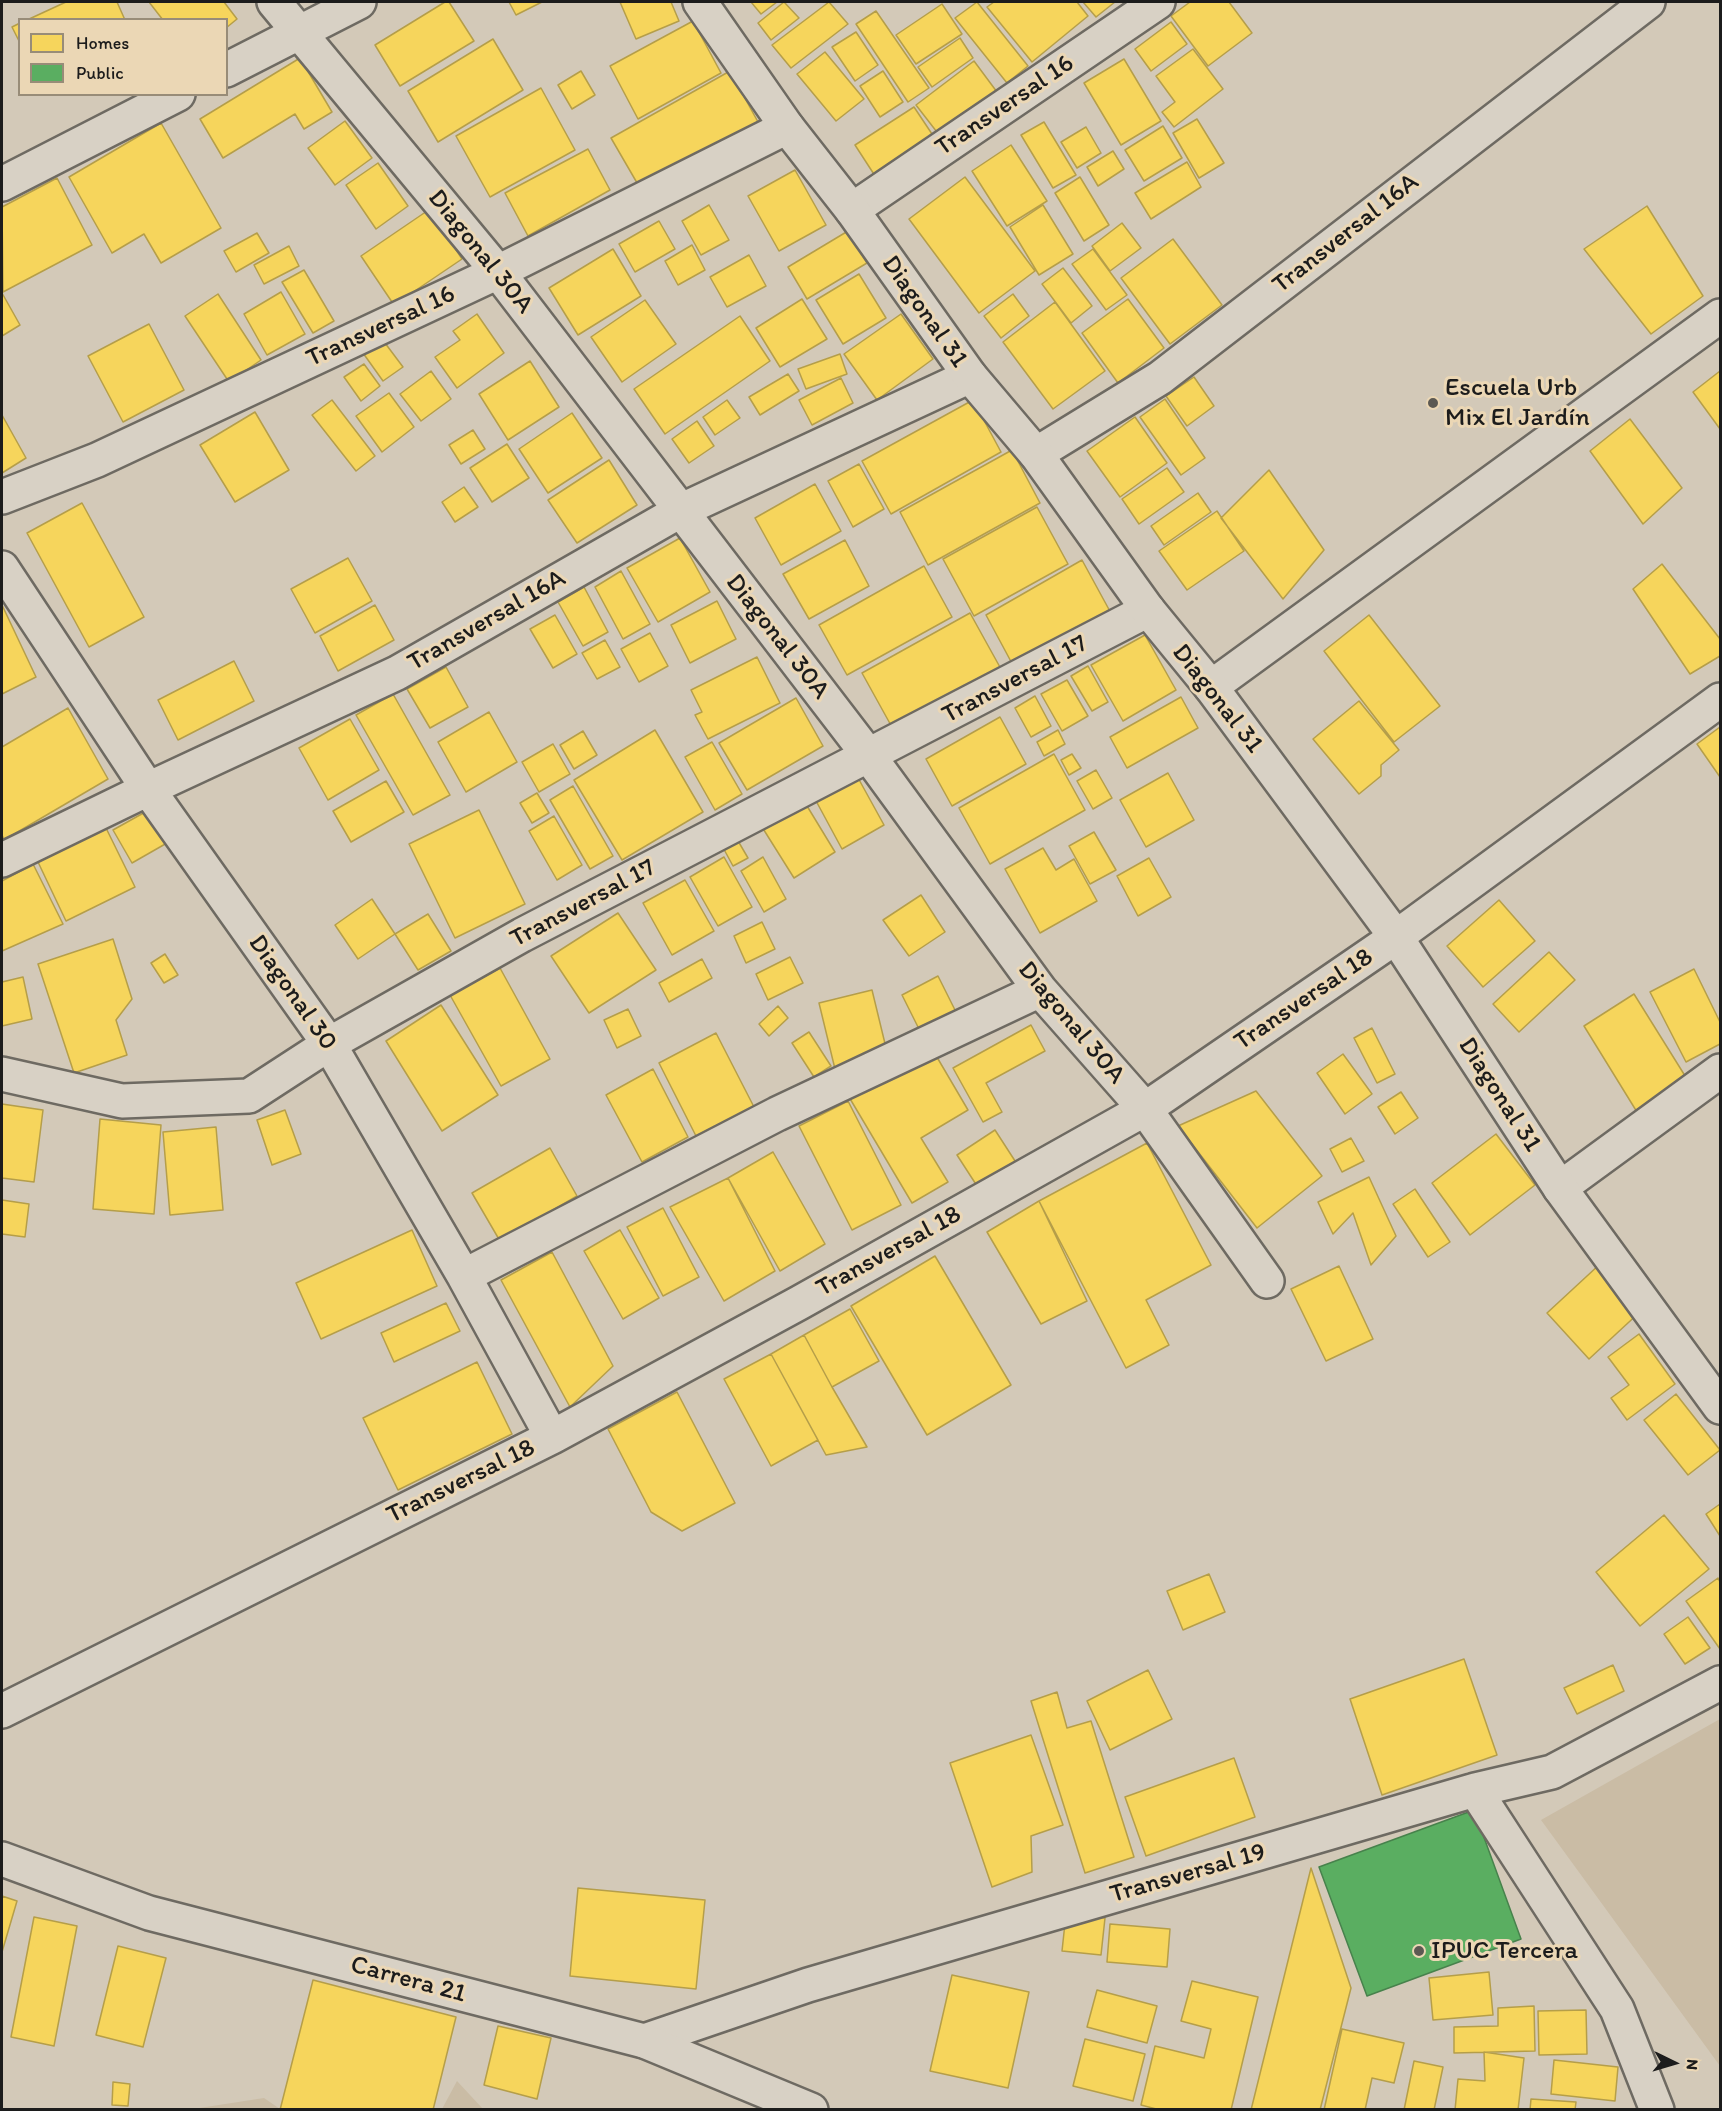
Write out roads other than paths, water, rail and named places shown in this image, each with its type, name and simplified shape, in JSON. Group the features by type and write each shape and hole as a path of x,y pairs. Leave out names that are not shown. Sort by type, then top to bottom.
{"street":[{"name":"Diagonal 30A","path":"274,2 498,272 869,756 1040,990 1145,1110 1267,1281"},
{"path":"228,69 358,2"},
{"name":"Diagonal 31","path":"700,2 787,127 852,210 970,376 1036,454 1148,610 1211,687 1396,937 1560,1188 1720,1407"},
{"name":"Transversal 16","path":"852,210 1158,2"},
{"name":"Transversal 16A","path":"1036,454 1160,378 1648,2"},
{"path":"2,184 174,96"},
{"name":"Transversal 16","path":"2,497 97,460 498,272 787,127"},
{"path":"1211,687 1720,316"},
{"name":"Transversal 16A","path":"2,860 397,673 680,511 970,376"},
{"name":"Diagonal 30","path":"2,568 148,789 329,1044 464,1276 552,1437"},
{"name":"Transversal 17","path":"2,1074 122,1101 249,1096 329,1044 522,935 1148,610"},
{"name":"Transversal 18","path":"2,1711 552,1437 1145,1110 1396,937 1720,700"},
{"path":"464,1276 777,1114 1040,990"},
{"path":"1560,1188 1720,1071"},
{"name":"Transversal 19","path":"644,2042 808,1985 1475,1790 1552,1772 1720,1683"},
{"path":"1475,1790 1617,2009 1657,2109"},
{"name":"Carrera 21","path":"2,1859 149,1913 644,2042 811,2109"}],"place":[{"name":"Escuela Urb Mix El Jardín","path":"1433,403"},
{"name":"IPUC Tercera","path":"1419,1951"}]}
